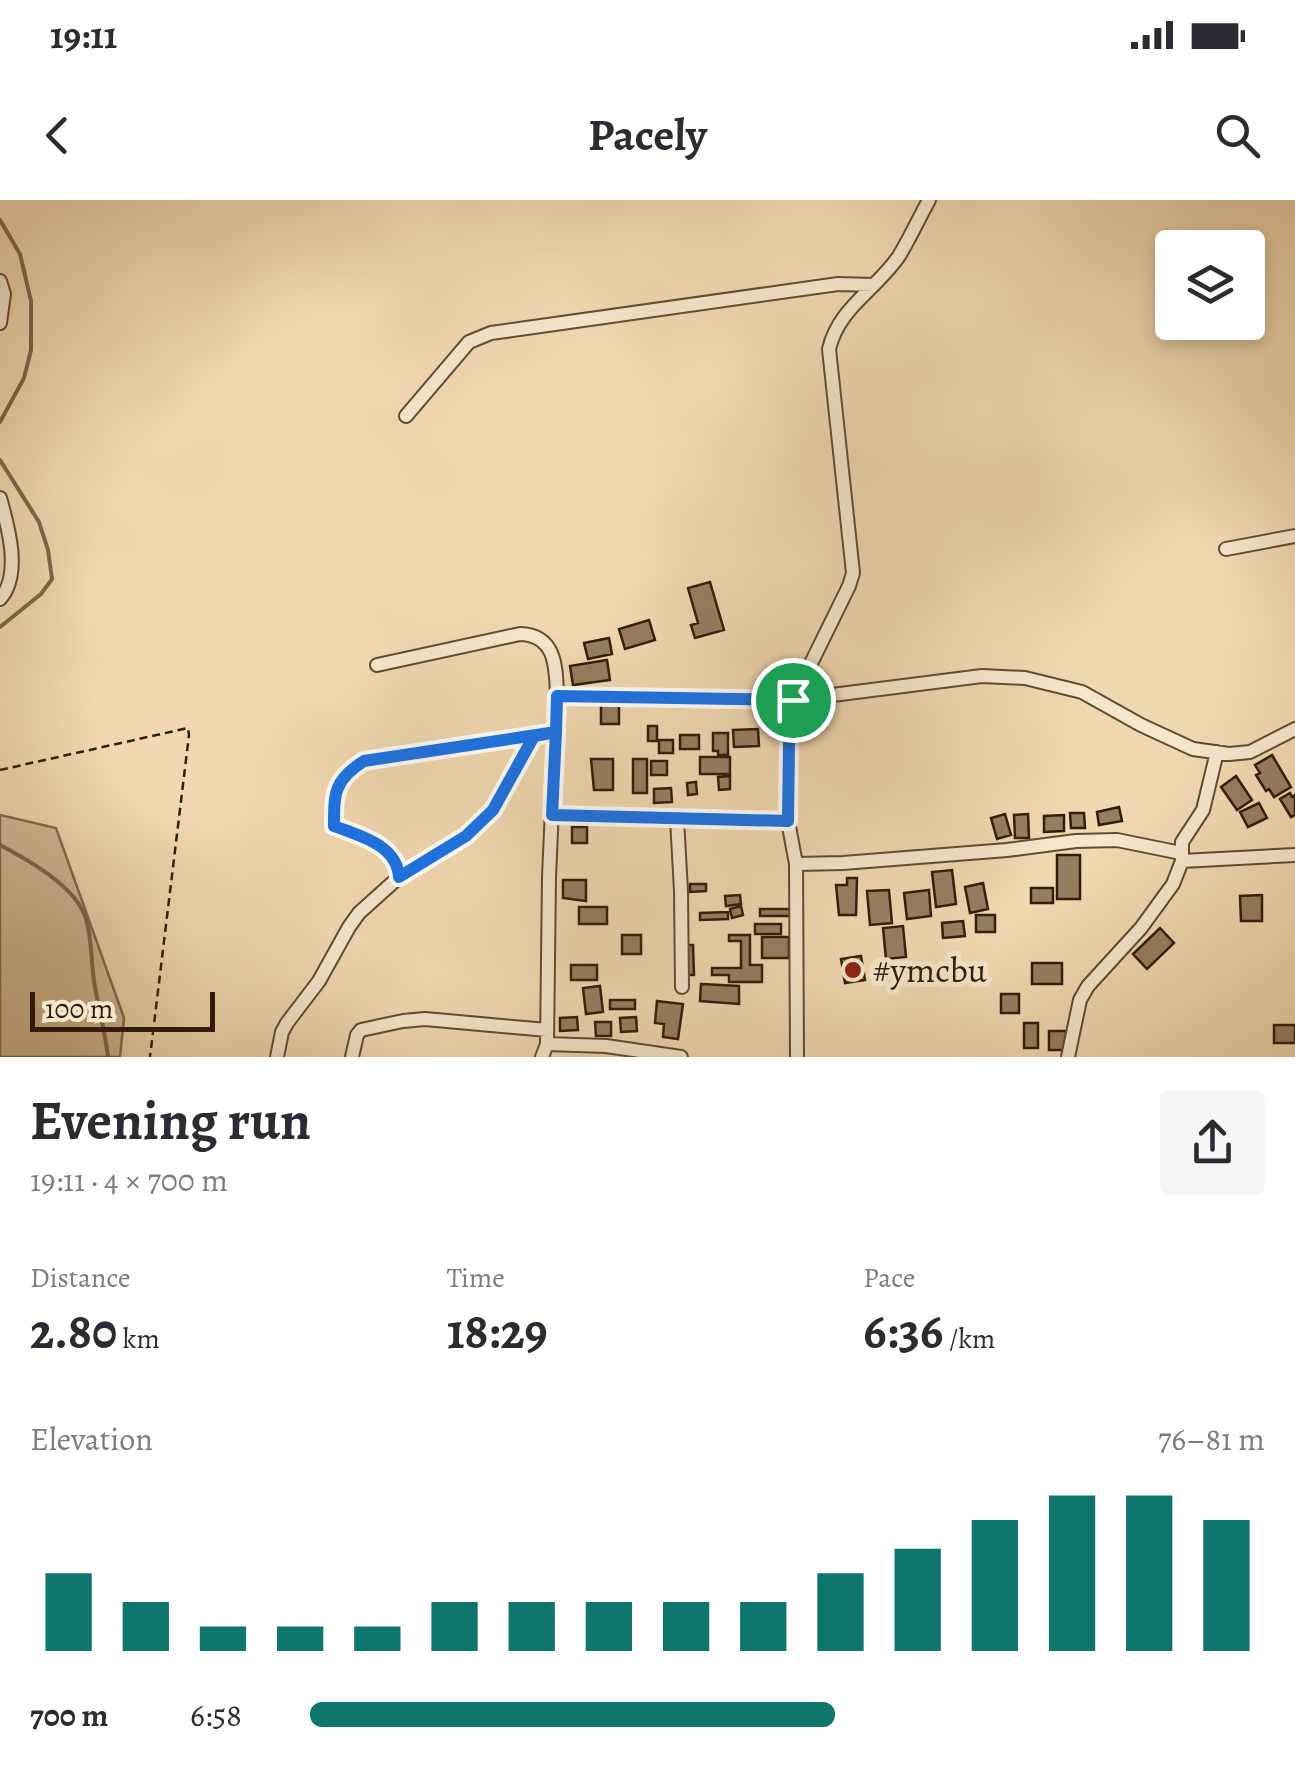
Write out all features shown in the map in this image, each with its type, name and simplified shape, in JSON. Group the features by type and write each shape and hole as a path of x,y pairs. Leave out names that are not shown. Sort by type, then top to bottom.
{"street":[{"path":"797,1057 796,864 788,821 793,700 853,573 828,350 852,304 898,257 929,200"},
{"path":"0,281 4,294 0,323"},
{"path":"406,416 469,342 491,332 838,284 874,285"},
{"path":"0,498 11,558 8,591 0,600"},
{"path":"1226,549 1295,536"},
{"path":"377,665 474,642 529,634 548,646 556,672 557,696 545,1043"},
{"path":"557,696 793,700 982,676 1025,678 1082,692 1193,750 1250,752 1295,728"},
{"path":"399,877 397,863 386,850 334,826 335,793 350,770 376,758 556,732"},
{"path":"277,1057 286,1022 319,982 360,913 399,877 466,836 493,810 534,736"},
{"path":"1068,1057 1080,1000 1088,986 1141,928 1173,884 1182,857 1182,842 1203,810 1217,752"},
{"path":"552,815 788,821"},
{"path":"677,819 682,986"},
{"path":"796,864 1117,840 1182,857 1295,854"},
{"path":"352,1057 356,1035 361,1030 425,1019 545,1043 681,1057"}],"path":[{"path":"0,770 188,728 150,1057"}],"shaded area":[{"path":"0,815 56,828 124,1018 120,1057 0,1057"}],"building":[{"path":"710,582 724,630 695,638 691,625 698,623 688,588"},
{"path":"649,620 655,640 625,649 619,629"},
{"path":"609,638 612,654 588,659 584,643"},
{"path":"607,660 610,680 573,685 570,666"},
{"path":"601,704 619,704 619,724 601,724"},
{"path":"648,726 657,726 657,741 648,741"},
{"path":"758,729 759,746 734,747 733,730"},
{"path":"713,733 728,733 728,755 713,751"},
{"path":"680,735 699,735 699,749 680,749"},
{"path":"659,740 673,740 673,753 659,753"},
{"path":"1272,755 1291,787 1274,797 1256,775 1260,773 1255,765"},
{"path":"700,757 730,757 730,774 700,774"},
{"path":"591,759 613,759 613,790 594,790"},
{"path":"633,759 647,759 647,793 633,793"},
{"path":"651,761 667,761 667,775 651,775"},
{"path":"730,776 730,789 719,790 718,777"},
{"path":"1236,776 1252,800 1237,810 1221,787"},
{"path":"696,782 697,794 688,795 687,783"},
{"path":"671,788 672,802 654,803 654,789"},
{"path":"1290,793 1295,795 1295,815 1291,817 1280,799"},
{"path":"1259,803 1267,818 1248,827 1240,812"},
{"path":"1119,807 1122,821 1099,825 1097,812"},
{"path":"1070,813 1084,813 1085,828 1071,828"},
{"path":"1005,814 1011,835 997,839 991,818"},
{"path":"1028,814 1029,838 1015,838 1014,815"},
{"path":"1064,815 1064,831 1044,832 1044,816"},
{"path":"572,827 587,827 587,843 572,843"},
{"path":"1057,855 1080,855 1080,899 1057,899"},
{"path":"952,870 956,904 936,907 932,872"},
{"path":"847,878 857,878 856,915 839,915 836,885 847,885"},
{"path":"563,880 586,880 586,901 563,898"},
{"path":"983,883 988,909 970,913 965,887"},
{"path":"690,884 706,884 706,891 690,892"},
{"path":"1031,888 1053,888 1053,903 1031,903"},
{"path":"889,890 892,923 870,925 867,891"},
{"path":"929,890 931,916 907,919 904,893"},
{"path":"740,895 741,904 726,906 725,896"},
{"path":"1262,895 1262,921 1241,921 1240,896"},
{"path":"741,906 743,915 732,918 730,909"},
{"path":"579,907 607,907 607,924 579,924"},
{"path":"760,909 790,909 790,916 760,916"},
{"path":"728,912 728,919 700,920 700,913"},
{"path":"976,915 995,915 995,932 976,932"},
{"path":"963,921 965,936 943,938 942,923"},
{"path":"755,924 781,924 781,934 755,934"},
{"path":"903,926 906,957 886,959 883,928"},
{"path":"1160,928 1174,943 1147,969 1133,954"},
{"path":"622,935 641,935 641,954 622,954"},
{"path":"729,935 750,935 750,965 762,965 762,982 729,982 729,975 712,975 712,968 741,968 741,941 729,941"},
{"path":"762,937 789,937 789,958 762,958"},
{"path":"685,945 693,945 694,975 686,975"},
{"name":"#ymcbu","path":"861,956 865,980 845,983 841,959"},
{"path":"1032,963 1062,963 1062,984 1032,984"},
{"path":"571,965 597,965 597,980 571,980"},
{"path":"701,984 739,986 739,1004 700,1001"},
{"path":"600,986 603,1012 586,1014 583,988"},
{"path":"1001,994 1019,994 1019,1013 1001,1013"},
{"path":"610,1000 635,1000 635,1009 610,1009"},
{"path":"657,1001 683,1004 678,1039 663,1037 664,1024 655,1023"},
{"path":"577,1017 578,1030 560,1031 560,1018"},
{"path":"636,1017 637,1031 621,1032 620,1018"},
{"path":"595,1022 611,1022 611,1036 596,1036"},
{"path":"1024,1023 1038,1023 1038,1048 1024,1048"},
{"path":"1274,1025 1295,1025 1295,1043 1274,1043"},
{"path":"1049,1031 1066,1031 1066,1050 1049,1050"}],"waterway":[{"path":"0,220 20,254 31,301 31,350 24,378 0,422"},
{"path":"0,460 39,522 52,579 41,594 0,627"},
{"path":"0,845 62,885 81,907 89,934 108,1057"}],"place":[{"name":"#ymcbu","path":"853,970"}],"route":[{"path":"793,700 557,696 556,732 364,761 338,784 334,826 386,850 397,863 399,877 466,836 493,810 534,736 556,732 552,815 788,821 793,700"}]}
